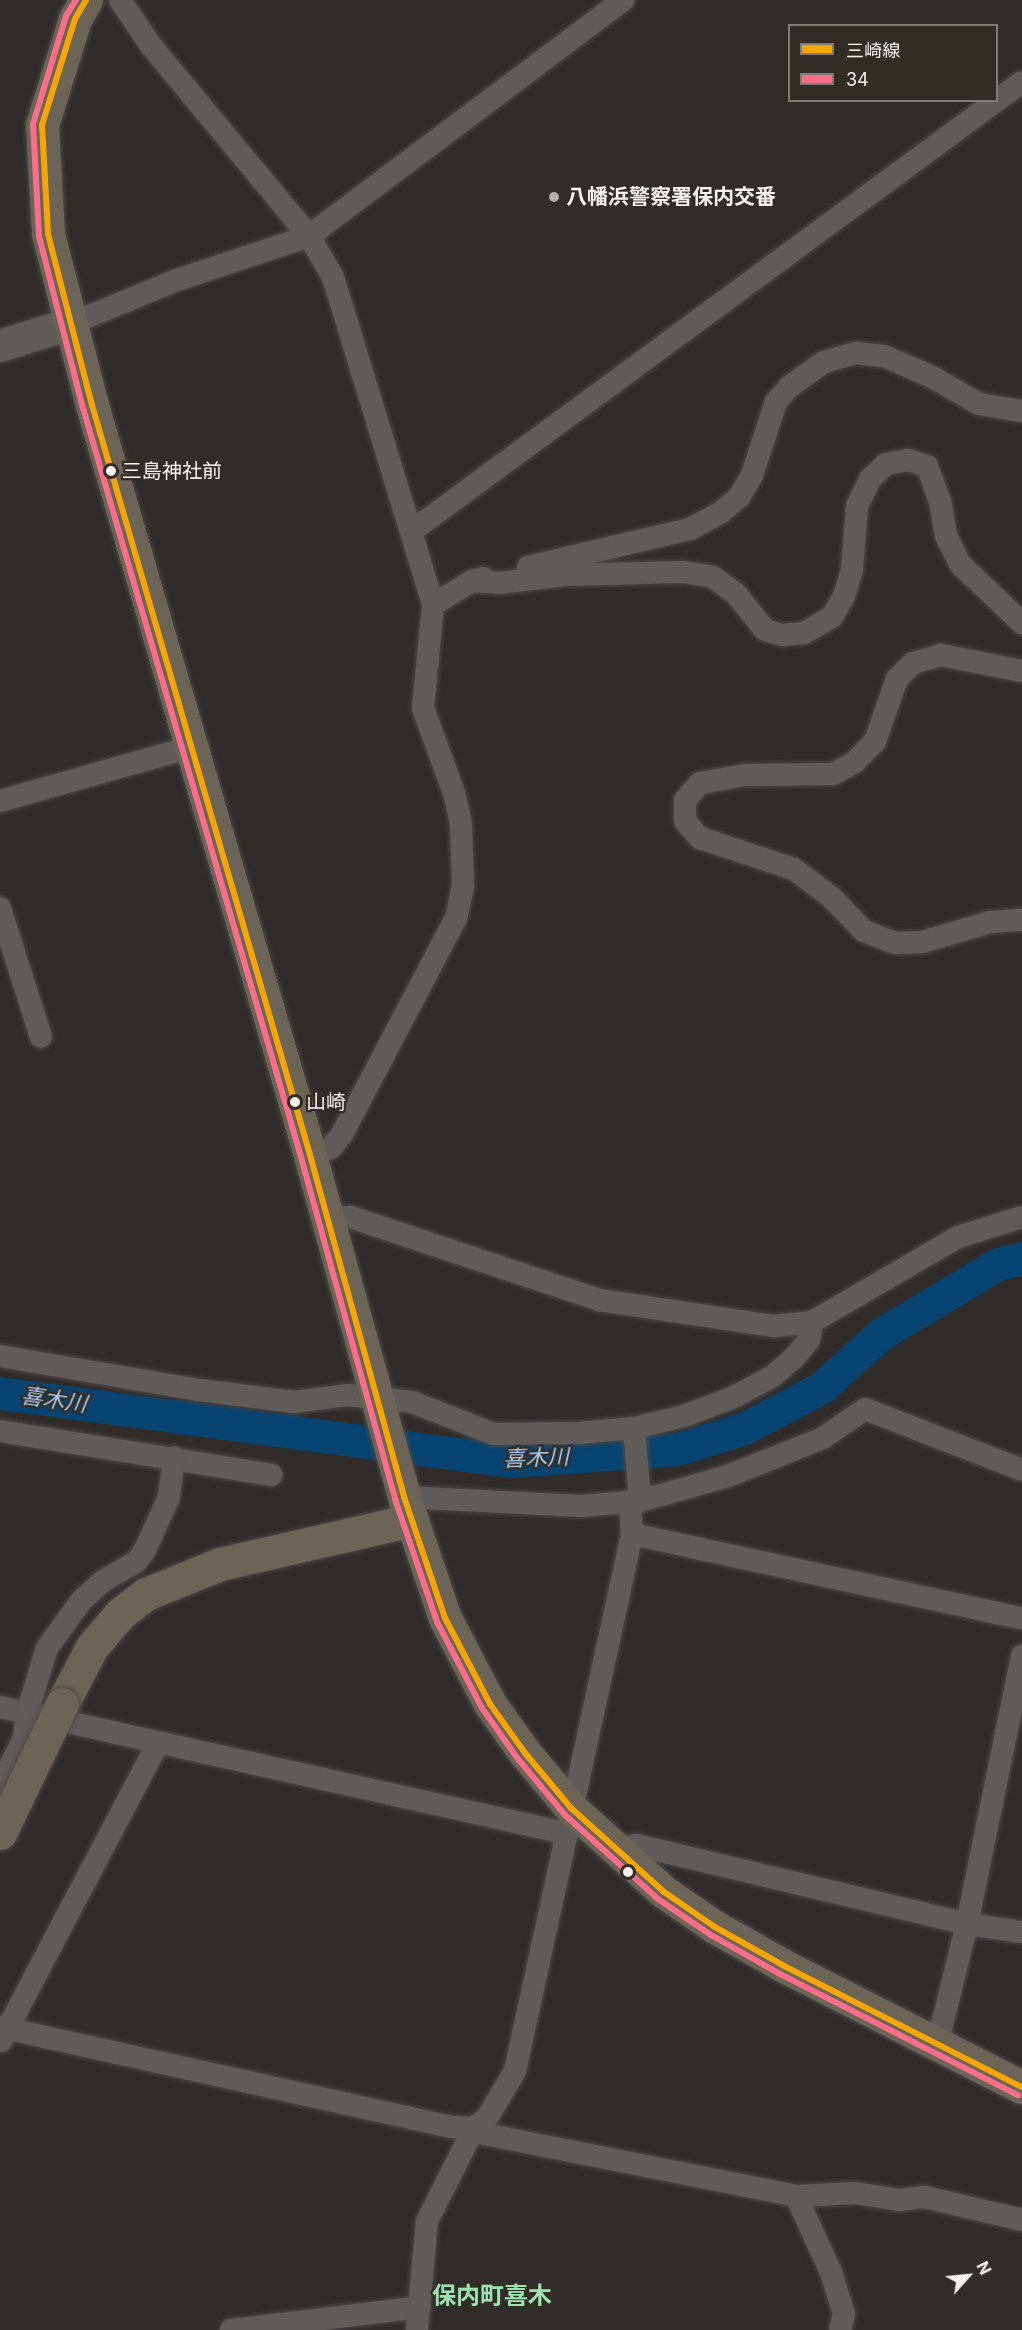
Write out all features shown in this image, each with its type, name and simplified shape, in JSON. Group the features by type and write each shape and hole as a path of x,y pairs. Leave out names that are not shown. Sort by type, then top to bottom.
{"highway":[{"path":"86,0 75,19 42,125 48,234 70,324 310,1155 406,1500 445,1618 490,1704 568,1820 614,1850 715,1927 1022,2087"},
{"path":"0,1833 92,1647 120,1614 146,1594 220,1564 406,1500"}],"main road":[{"path":"0,346 70,324"}],"street":[{"path":"120,0 152,47 309,236 333,277 433,605 423,708 454,793 461,824 463,886 456,918 342,1134 330,1148 310,1155"},
{"path":"70,324 177,280 309,236 623,0"},
{"path":"998,100 1022,82"},
{"path":"412,531 995,102"},
{"path":"433,605 472,581 690,529 720,513 739,497 752,475 776,402 789,387 824,362 855,354 884,356 934,378 979,404 1022,411"},
{"path":"472,581 693,573 713,577 736,594 765,630 782,635 804,633 832,617 844,596 852,570 857,506 870,479 886,464 908,460 927,466 940,501 946,536 960,564 1022,623"},
{"path":"1022,671 1013,666 941,655 913,663 897,679 875,741 855,762 833,774 745,775 700,783 685,800 685,821 699,838 794,869 832,898 864,931 896,943 922,942 991,922 1022,920"},
{"path":"0,801 191,747"},
{"path":"0,908 41,1037"},
{"path":"328,1218 350,1217 599,1300 774,1326 812,1322 958,1237 1022,1217"},
{"path":"0,1356 199,1390 294,1401 347,1395 380,1405 412,1402 494,1434 635,1433 724,1401 773,1376 809,1340 812,1322"},
{"path":"406,1500 581,1506 637,1499 728,1476 823,1438 865,1409 1022,1470"},
{"path":"0,1431 174,1457 271,1475"},
{"path":"417,2330 427,2221 474,2128 487,2118 515,2071 632,1534 637,1499 635,1433"},
{"path":"0,1786 24,1738 27,1713 47,1648 82,1600 103,1581 136,1562 145,1550 169,1497 174,1457"},
{"path":"632,1534 1022,1618"},
{"path":"937,2044 967,1924 1022,1656"},
{"path":"0,1707 158,1743 568,1820"},
{"path":"158,1743 2,2032 451,2127 474,2128 484,2134 796,2196 855,2193 900,2200 925,2197 1022,2220"},
{"path":"614,1850 636,1845 967,1924 1022,1932"},
{"path":"796,2196 831,2272 844,2314 840,2330"},
{"path":"231,2330 420,2307"}],"waterway":[{"name":"喜木川","path":"0,1393 511,1461 678,1449 745,1428 821,1388 881,1334 998,1264 1022,1258"}],"transit line":[{"name":"34","path":"76,0 66,16 33,124 39,236 83,408 301,1157 395,1499 437,1622 482,1708 518,1759 565,1815 658,1899 711,1935 782,1975 1018,2095"},
{"name":"三崎線","path":"86,0 75,19 42,125 48,234 92,405 310,1155 404,1497 445,1618 490,1704 525,1753 571,1808 664,1892 715,1927 786,1967 1022,2087"}],"place":[{"name":"八幡浜警察署保内交番","path":"554,197"},
{"name":"三島神社前","path":"111,471"},
{"name":"山崎","path":"295,1102"}],"district":[{"name":"保内町喜木","path":"492,2296"}]}
